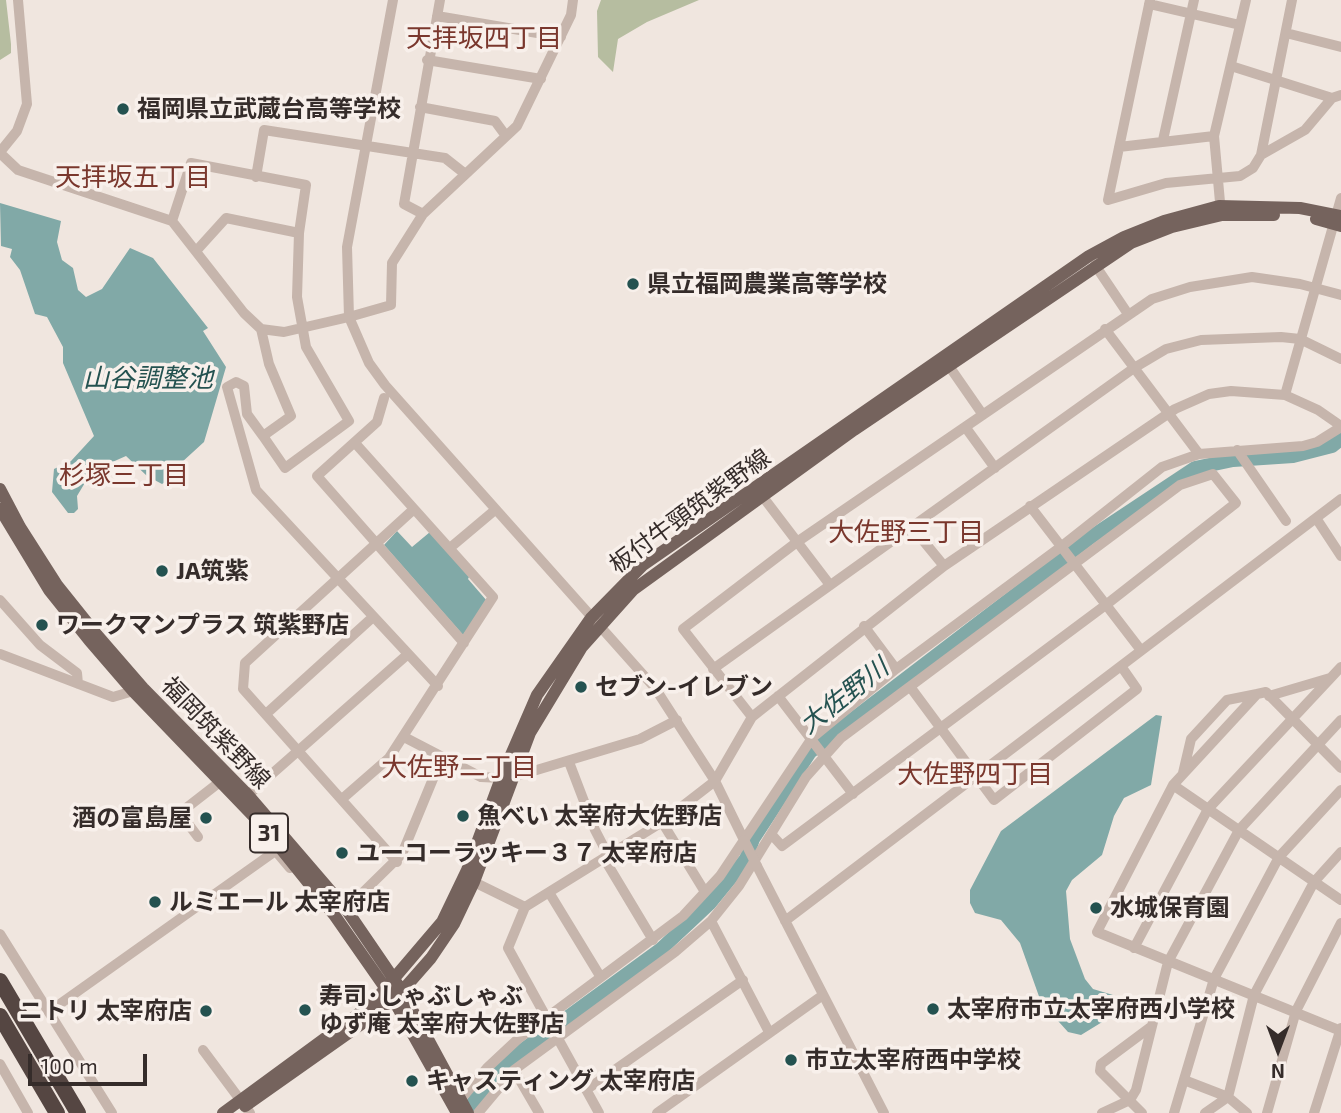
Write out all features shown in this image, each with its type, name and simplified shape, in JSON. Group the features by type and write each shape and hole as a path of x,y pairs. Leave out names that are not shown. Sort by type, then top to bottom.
{"highway":[{"path":"0,981 78,1113"},
{"path":"0,1016 57,1113"}],"main road":[{"name":"板付牛頸筑紫野線","path":"394,990 442,922 507,777 560,681 595,622 643,565 1089,256 1124,237 1164,221 1220,211 1338,220"},
{"name":"板付牛頸筑紫野線","path":"595,622 641,583 1095,265 1131,243 1220,211"},
{"name":"福岡筑紫野線","path":"0,489 20,527 57,585 138,690 248,795 346,909 394,990 459,1110"},
{"name":"福岡筑紫野線","path":"0,509 49,590 261,824 394,990"},
{"name":"板付牛頸筑紫野線","path":"223,1113 243,1108 431,958 454,924 474,882 507,777"}],"street":[{"path":"18,0 27,104 17,131 0,153 18,170 172,221 244,313 261,329 270,364 292,416 263,436"},
{"path":"393,0 347,247 349,317 369,363 385,385 655,688 677,720 715,781 884,1113"},
{"path":"423,214 404,204 427,60 440,0"},
{"path":"261,329 284,332 303,329 391,305 392,263 423,214 517,126 571,15 573,0"},
{"path":"1163,141 1195,0"},
{"path":"1220,211 1214,136 1246,0"},
{"path":"1240,25 1149,2 1108,200 1166,183 1240,176 1254,168 1261,155 1292,0"},
{"path":"437,16 561,37"},
{"path":"1286,33 1341,47"},
{"path":"427,60 541,79"},
{"path":"1231,66 1336,97 1305,130 1261,155"},
{"path":"420,107 495,121 506,136"},
{"path":"256,177 264,130 445,158 464,173"},
{"path":"1119,147 1214,136"},
{"path":"172,221 191,163 306,185 296,278 306,346 349,421 285,468 247,414 244,386 236,382 227,387 256,490 438,686"},
{"path":"1285,395 1314,287 1338,220 1341,198"},
{"path":"197,250 226,218 299,233"},
{"path":"1095,265 1128,314"},
{"path":"752,717 683,629 797,542 966,428 1105,329 1169,293 1225,279 1277,279 1341,295"},
{"path":"1105,329 1199,454"},
{"path":"713,669 1134,368 1174,346 1200,340 1242,336 1300,339 1341,359"},
{"path":"949,366 983,415"},
{"path":"459,1110 501,1054 546,1020 600,976 683,916 705,892 744,840 812,738 896,669 1062,546 1162,467 1199,454 1284,449 1317,442 1341,427 1318,410 1285,395 1231,391 1209,394 1168,413 944,566 864,626 752,717 715,781 662,822 550,894 525,906 508,948 546,1020 599,1113"},
{"path":"384,398 377,422 317,476 464,643"},
{"path":"966,428 995,468"},
{"path":"342,799 389,758 493,597 355,443"},
{"path":"1237,450 1286,521"},
{"path":"478,1113 514,1070 675,952 711,921 740,886 806,777 841,738 1180,485 1213,474 1236,503 1107,604 782,846 772,835"},
{"path":"763,496 830,585"},
{"path":"785,921 1341,499"},
{"path":"1030,506 1140,649"},
{"path":"397,862 243,689 245,663 414,509"},
{"path":"451,547 495,510"},
{"path":"1315,518 1341,556"},
{"path":"912,527 944,566"},
{"path":"0,600 40,645 77,673 78,684"},
{"path":"266,714 373,617"},
{"path":"864,626 896,669"},
{"path":"0,654 113,697 138,690"},
{"path":"248,795 408,654"},
{"path":"911,688 994,800 1138,688 1121,666"},
{"path":"1134,948 1208,809 1341,667"},
{"path":"1269,696 1331,677"},
{"path":"1182,776 1191,739 1227,700 1266,692 1341,768"},
{"path":"1257,694 1174,785 1097,932 1341,1029 1314,1113"},
{"path":"779,696 853,793"},
{"path":"404,737 481,777 507,777 569,762 640,739 677,720"},
{"path":"1102,1113 1130,1100 1136,1090 1168,962 1239,830 1341,720"},
{"path":"346,909 397,862 442,757"},
{"path":"569,762 607,858 653,940"},
{"path":"198,837 183,817 186,809 221,781"},
{"path":"1174,785 1341,900"},
{"path":"1174,1113 1214,979 1279,857 1341,790"},
{"path":"662,822 705,892"},
{"path":"261,824 258,830 274,852 292,869 302,874"},
{"path":"50,1011 274,852"},
{"path":"1205,1113 1228,1097 1254,995 1314,881 1341,852"},
{"path":"474,882 525,906"},
{"path":"550,894 600,976"},
{"path":"711,921 769,1032"},
{"path":"1267,1113 1296,1011 1341,923"},
{"path":"1,936 112,1113"},
{"path":"586,1090 743,980"},
{"path":"657,1113 823,995"},
{"path":"1142,1113 1100,1071 1101,1064 1152,1026"},
{"path":"203,1049 243,1108"},
{"path":"0,1064 28,1113"},
{"path":"514,1070 539,1113"},
{"path":"1184,1080 1228,1097 1247,1113"}],"green space":[{"path":"0,0 6,0 11,53 0,60"},
{"path":"601,0 699,0 647,22 618,39 613,72 598,57 597,11"}],"water":[{"name":"山谷調整池","path":"0,203 61,221 57,242 62,260 73,268 78,290 86,297 102,289 130,248 153,258 208,328 203,331 226,367 204,442 181,463 178,474 162,484 147,476 126,456 92,471 77,496 78,509 74,513 68,513 52,492 54,469 71,461 94,436 63,363 63,347 47,317 35,314 20,270 10,257 12,249 1,246"},
{"path":"397,531 412,547 430,532 470,575 468,579 487,601 463,635 384,545"},
{"path":"1156,715 1162,716 1151,785 1124,798 1114,816 1102,855 1072,880 1066,891 1070,939 1085,979 1093,989 1113,995 1121,1005 1112,1016 1081,1035 1068,1032 1041,1002 1020,943 1001,920 975,913 970,903 970,890 1001,831"}],"waterway":[{"name":"大佐野川","path":"466,1113 497,1069 660,950 709,904 746,859 753,839 810,752 1091,537 1195,468 1233,460 1293,456 1332,446 1341,439"}],"place":[{"name":"福岡県立武蔵台高等学校","path":"123,109"},
{"name":"県立福岡農業高等学校","path":"633,284"},
{"name":"JA筑紫","path":"162,571"},
{"name":"ワークマンプラス 筑紫野店","path":"42,625"},
{"name":"セブン-イレブン","path":"581,687"},
{"name":"魚べい 太宰府大佐野店","path":"463,816"},
{"name":"酒の富島屋","path":"206,818"},
{"name":"ユーコーラッキー３７ 太宰府店","path":"342,853"},
{"name":"ルミエール 太宰府店","path":"155,902"},
{"name":"水城保育園","path":"1096,908"},
{"name":"太宰府市立太宰府西小学校","path":"933,1009"},
{"name":"寿司･しゃぶしゃぶ ゆず庵 太宰府大佐野店","path":"305,1010"},
{"name":"ニトリ 太宰府店","path":"206,1011"},
{"name":"市立太宰府西中学校","path":"791,1060"},
{"name":"キャスティング 太宰府店","path":"412,1081"}],"district":[{"name":"天拝坂四丁目","path":"484,38"},
{"name":"天拝坂五丁目","path":"133,177"},
{"name":"杉塚三丁目","path":"124,475"},
{"name":"大佐野三丁目","path":"906,532"},
{"name":"大佐野二丁目","path":"459,767"},
{"name":"大佐野四丁目","path":"975,774"}]}
